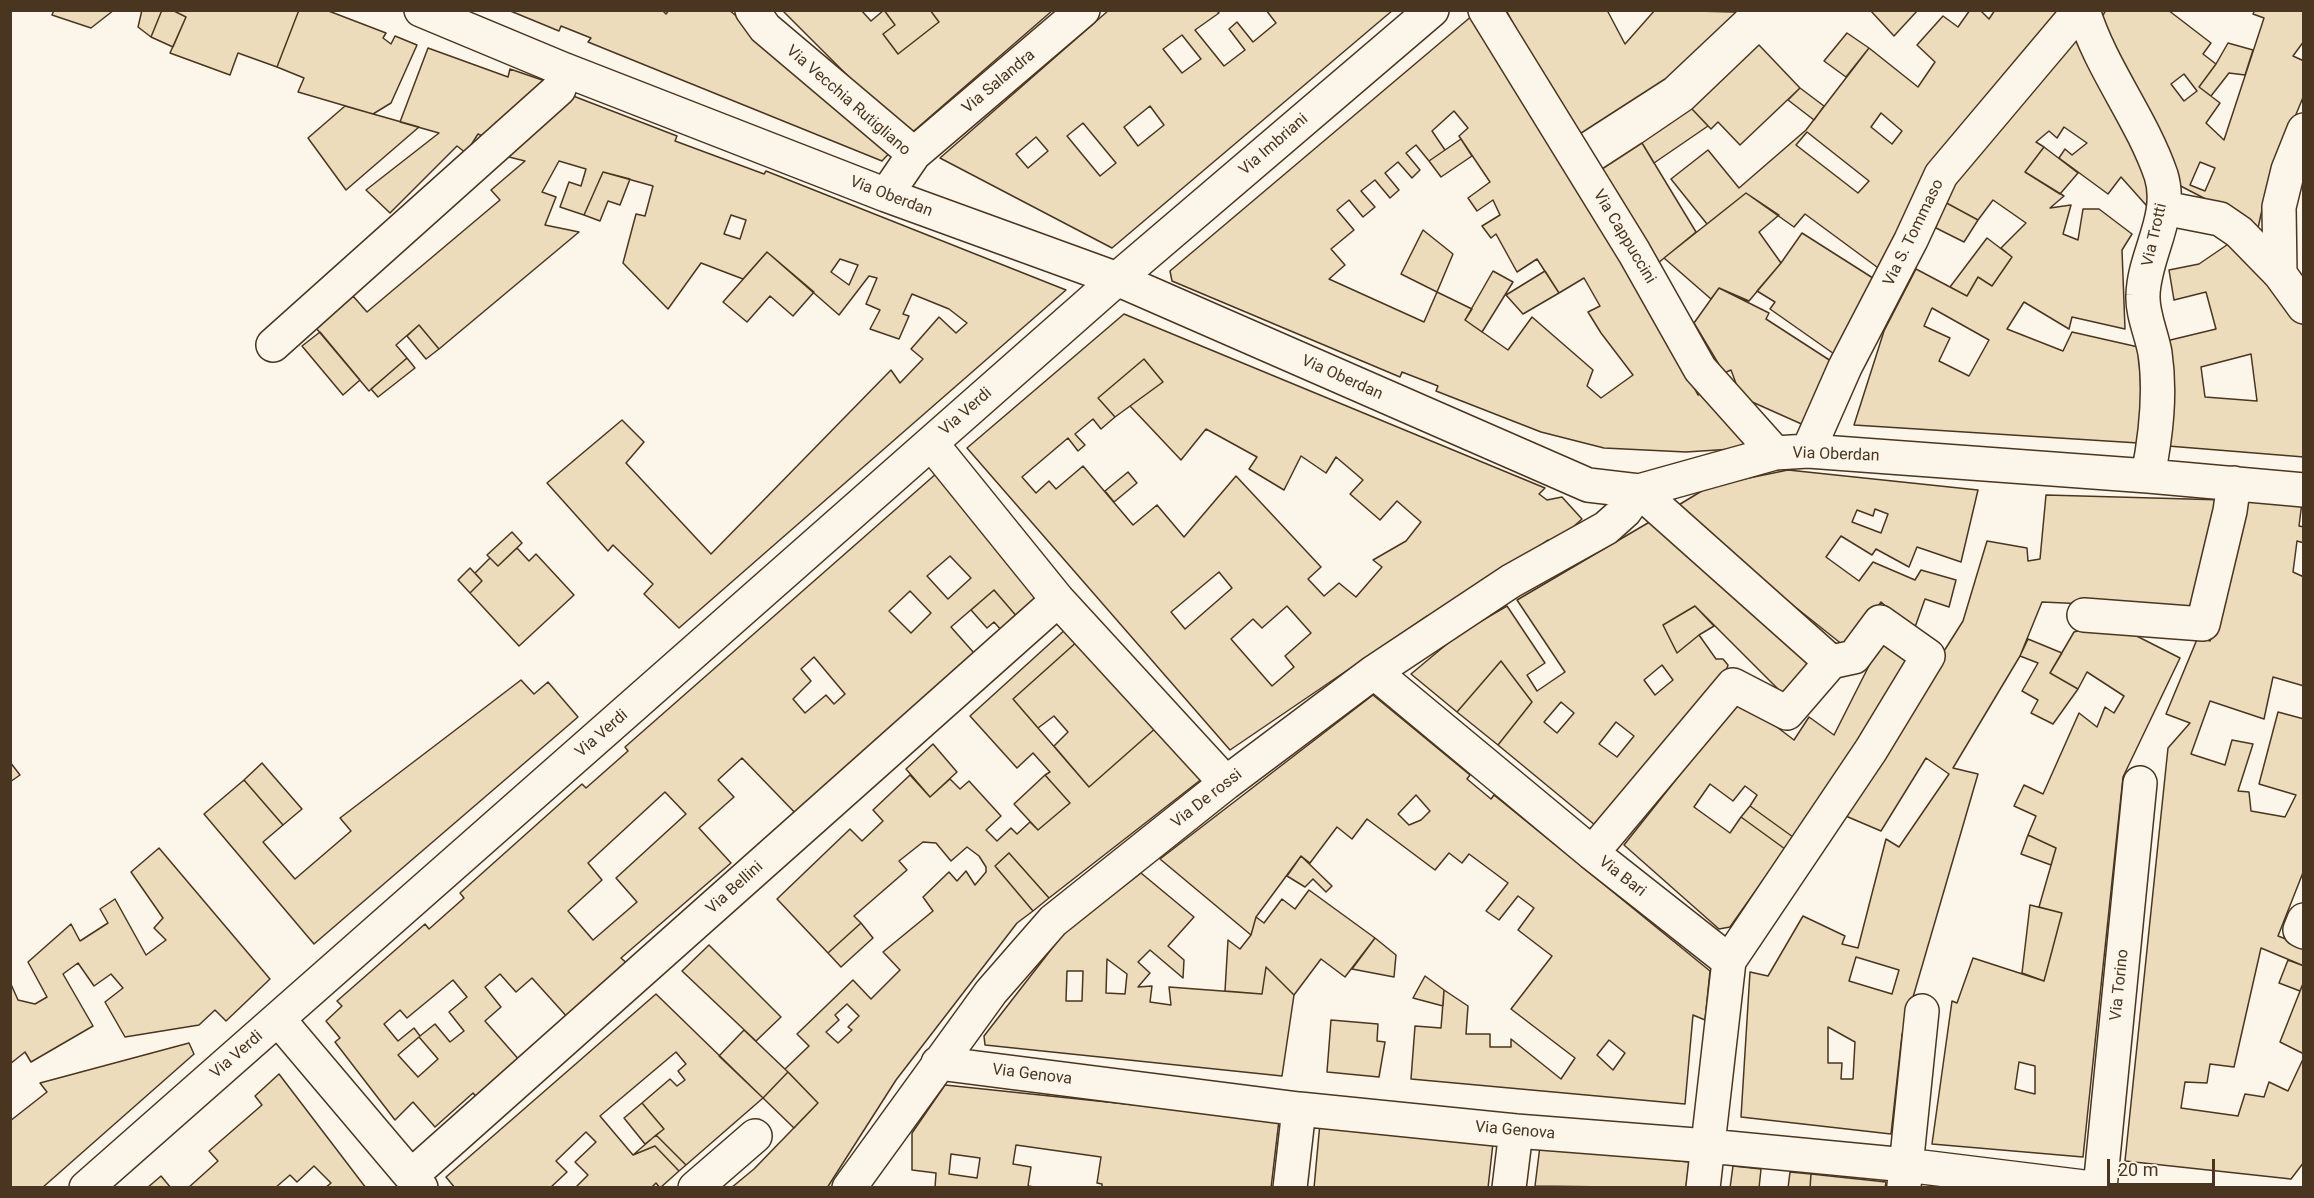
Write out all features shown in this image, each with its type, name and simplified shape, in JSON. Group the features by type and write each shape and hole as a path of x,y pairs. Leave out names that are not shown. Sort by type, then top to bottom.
{"street":[{"name":"Via Oberdan","path":"421,10 565,70 886,195 1117,279 1588,485 1639,491 1775,453 1808,451 2304,490"},
{"name":"Via Vecchia Rutigliano","path":"752,10 765,28 914,154 886,195"},
{"name":"Via Salandra","path":"914,154 1083,10"},
{"name":"Via Imbriani","path":"1117,279 1432,10"},
{"name":"Via Cappuccini","path":"1485,10 1628,242 1700,369 1775,453"},
{"name":"Via Trotti","path":"2081,10 2092,39 2142,131 2161,175 2164,191 2164,208 2149,258 2143,298 2159,390 2148,476"},
{"name":"Via S. Tommaso","path":"1808,451 1845,367 1911,240 1941,175 2081,10"},
{"path":"273,345 559,89 565,70"},
{"path":"2280,274 2279,207 2288,170 2304,130"},
{"path":"2164,208 2220,219 2239,232 2280,274 2304,307"},
{"name":"Via Verdi","path":"86,1188 1117,279"},
{"path":"931,443 1058,600 1226,783"},
{"path":"2084,615 2203,624 2230,511 2234,483"},
{"path":"1639,491 1831,662"},
{"name":"Via De rossi","path":"863,1181 938,1063 991,992 1053,921 1226,783 1374,672 1511,581 1606,528 1625,511 1639,491"},
{"name":"Via Bellini","path":"416,1182 1058,600"},
{"path":"1592,853 1733,685 1787,713 1831,662 1854,657 1880,622 1928,656 1870,750 1729,961 1703,1188"},
{"name":"Via Bari","path":"1374,672 1592,853 1729,961"},
{"name":"Via Torino","path":"2100,1188 2140,783"},
{"path":"2304,920 2300,930 2304,932"},
{"path":"1905,1176 1922,1011"},
{"path":"278,1019 416,1182"},
{"name":"Via Genova","path":"938,1063 1299,1109 1516,1131 1708,1146 1905,1176 2092,1188"},
{"path":"1290,1188 1299,1109"},
{"path":"1509,1188 1516,1131"},
{"path":"695,1188 756,1136"}],"building":[{"path":"54,10 114,10 91,28 52,15"},
{"path":"142,10 162,10 151,37 138,27"},
{"path":"162,10 172,10 186,17 173,47 151,37"},
{"path":"172,10 299,10 277,67 238,53 230,75 170,53 186,17"},
{"path":"299,10 326,10 386,33 383,38 391,44 395,36 417,45 391,103 373,114 298,92 304,78 277,67"},
{"path":"508,10 662,10 666,14 669,10 729,10 895,147 882,161 588,42 591,38 561,26 559,31"},
{"path":"782,10 861,10 871,21 884,10 895,25 883,34 898,54 939,22 930,10 1053,10 908,136"},
{"path":"884,10 930,10 939,22 898,54 883,34 895,25"},
{"path":"1109,10 1216,10 1219,13 1195,30 1224,66 1245,50 1229,29 1237,22 1253,42 1276,23 1266,10 1393,10 1112,248 940,158","holes":["1182,35 1201,59 1182,73 1163,49","1150,106 1164,125 1138,146 1124,127","1083,123 1116,163 1100,176 1067,136","1036,137 1048,151 1028,168 1016,154"]},
{"path":"1506,10 1607,10 1625,44 1655,10 1736,12 1665,79 1575,137"},
{"path":"1870,10 1918,10 1894,36"},
{"path":"1970,10 1980,10 1989,19 1995,10 2067,10 1881,270 1805,214 1794,227 1746,193 1707,224 1671,179 1708,150 1739,188 1806,130 1869,48 1918,87 1935,62 1917,45 1943,16 1958,27","holes":["1881,113 1902,131 1892,144 1871,127","1807,132 1869,181 1858,193 1796,145"]},
{"path":"2106,10 2168,10 2211,43 2203,54 2216,64 2199,87 2220,103 2206,123 2224,140 2264,18 2253,14 2255,10 2304,10 2304,41 2293,56 2304,61 2304,95 2268,182 2255,242 2221,207 2171,181 2096,27","holes":["2184,74 2197,91 2184,101 2171,84","2200,162 2215,168 2205,191 2190,185"]},
{"path":"1473,15 1622,254 1698,395 1705,392 1729,415 1748,448 1686,452 1604,448 1541,432 1436,391 1438,386 1402,372 1400,377 1172,281 1170,271","holes":["1454,111 1468,128 1459,136 1490,182 1468,198 1477,211 1493,200 1500,215 1482,226 1491,238 1496,234 1517,272 1537,259 1559,293 1584,278 1600,306 1588,312 1633,375 1601,398 1587,386 1593,370 1532,317 1508,350 1465,320 1472,309 1437,292 1424,322 1329,279 1345,265 1331,249 1354,230 1337,210 1349,200 1363,217 1375,207 1361,191 1375,180 1390,198 1399,190 1385,173 1398,162 1412,178 1420,170 1406,153 1416,145 1429,161 1445,150 1432,131"]},
{"path":"2076,32 2157,183 2146,205 2121,177 2108,194 2059,158 2065,149 2072,155 2087,143 2064,127 2057,138 2049,131 2036,142 2044,147 2025,172 2064,196 2050,208 2071,205 2063,234 2078,240 2083,209 2099,209 2132,234 2122,250 2125,329 2072,317 2069,329 2024,302 2007,329 2063,351 2072,332 2147,349 2138,443 1854,425 1884,331 1916,269 1967,296 1978,277 1992,286 2012,257 2001,248 2026,223 1993,200 1978,220 1941,200","holes":["1932,308 1989,340 1969,376 1939,361 1950,338 1924,326"]},
{"path":"1847,33 1869,48 1846,77 1824,61"},
{"path":"2228,43 2253,50 2245,75 2229,73 2211,96 2199,87"},
{"path":"1759,45 1800,88 1740,145 1718,122 1711,129 1692,109"},
{"path":"428,48 508,77 510,69 551,83 505,127 496,122 487,138 478,134 466,153 457,146 390,213 366,190 439,133 400,122"},
{"path":"1800,88 1824,106 1814,120 1788,100"},
{"path":"568,94 677,136 675,141 764,174 766,171 1066,290 679,628 644,594 653,584 613,545 608,551 547,483 622,420 644,442 626,463 711,554 891,370 900,383 923,359 911,349 939,317 956,333 967,323 949,309 912,294 903,314 909,316 899,339 870,329 880,310 866,304 877,278 869,276 839,315 767,252 743,279 701,263 668,309 623,263 636,214 645,216 653,186 603,172 584,215 560,207 569,182 581,186 586,169 559,161 542,192 556,197 545,225 579,232 439,349 419,325 396,345 407,358 369,391 316,328 353,296 367,312 500,200 491,190 525,161 501,155","holes":["731,215 746,220 740,239 724,234","840,259 858,265 849,285 831,272"]},
{"path":"345,106 419,127 346,190 308,138"},
{"path":"1692,109 1708,126 1654,163 1642,143"},
{"path":"1461,139 1472,156 1441,177 1429,161"},
{"path":"1642,143 1696,232 1658,263 1602,169"},
{"path":"2044,147 2078,173 2060,194 2025,172"},
{"path":"603,172 630,179 620,205 608,201 600,221 584,215"},
{"path":"1746,193 1779,215 1759,232 1781,263 1749,301 1719,288 1711,299 1664,258"},
{"path":"1941,200 1978,220 1964,242 1936,228"},
{"path":"1423,230 1453,254 1437,292 1401,274"},
{"path":"1802,233 1876,280 1837,356 1770,309 1775,302 1757,291"},
{"path":"2240,236 2304,322 2304,457 2168,446 2158,343 2216,329 2206,292 2174,300 2169,270 2199,264","holes":["2251,354 2257,401 2205,397 2201,367"]},
{"path":"1987,238 2012,257 1992,286 1978,277 1967,296 1950,287"},
{"path":"767,252 814,292 793,316 770,296 747,322 723,302"},
{"path":"1493,271 1513,282 1482,332 1465,320"},
{"path":"1545,271 1559,293 1523,314 1506,295"},
{"path":"1719,288 1769,313 1766,319 1834,363 1806,426 1741,397 1731,370 1724,373 1694,323"},
{"path":"1124,314 1545,488 1539,494 1547,500 1562,497 1582,519 1553,545 1548,540 1429,621 1427,616 1230,750 967,448","holes":["1144,359 1163,382 1130,406 1181,460 1206,429 1257,457 1249,469 1284,490 1301,456 1326,473 1336,457 1363,480 1350,494 1380,520 1397,501 1421,522 1406,541 1373,560 1382,567 1356,597 1339,583 1324,596 1308,579 1321,567 1236,476 1184,537 1157,505 1133,525 1083,466 1056,489 1049,481 1036,493 1022,477 1068,438 1078,451 1085,445 1075,434 1093,419 1101,429 1115,417 1098,398","1219,572 1232,588 1185,629 1171,612","1287,606 1311,633 1285,656 1294,667 1272,686 1231,639 1253,619 1262,628"]},
{"path":"419,325 439,349 426,359 407,336"},
{"path":"320,332 360,380 343,395 302,346"},
{"path":"407,358 415,368 378,397 371,389"},
{"path":"1144,359 1163,382 1115,417 1098,398"},
{"path":"1788,470 1978,490 1961,562 1917,547 1909,567 1876,549 1872,555 1841,536 1826,557 1859,581 1873,562 1915,580 1921,570 1956,580 1949,607 1925,599 1914,630 1881,602 1848,649 1672,509 1710,486","holes":["1875,509 1888,514 1881,533 1852,522 1857,510 1873,516"]},
{"path":"1128,472 1137,483 1114,502 1105,491"},
{"path":"937,473 1049,606 1025,626 994,590 951,627 982,662 801,819 742,758 718,780 734,797 699,828 731,863 621,958 630,966 569,1019 532,978 516,992 500,974 485,987 501,1007 485,1021 521,1062 478,1099 473,1093 435,1127 413,1102 395,1120 335,1042 340,1038 326,1021 342,1006 337,1001 425,924 429,929 464,898 460,893 582,784 586,788 628,751 625,747","holes":["950,556 971,578 948,599 927,576","910,591 931,613 911,633 889,611","814,657 845,694 834,704 826,695 805,713 793,699 811,681 801,669","665,792 686,814 616,878 637,902 593,940 568,911 602,880 588,863","453,980 467,997 449,1012 464,1031 450,1042 435,1024 420,1036 414,1028 398,1041 384,1024 400,1010 407,1018","419,1037 438,1059 418,1077 398,1055"]},
{"path":"2046,495 2224,500 2197,609 2042,602 2020,656 1953,768 1978,774 1902,1035 1891,1134 1741,1117 1750,972 1768,976 1803,916 1845,936 1842,944 1858,948 1886,839 1899,847 1949,774 1926,758 1881,831 1841,814 1963,621 1987,541 2027,548 2028,561 2040,559","holes":["1856,957 1899,970 1892,994 1849,981","1828,1027 1855,1042 1853,1079 1841,1079 1842,1063 1828,1063"]},
{"path":"2244,501 2302,502 2299,526 2304,527 2304,543 2297,541 2293,572 2304,577 2304,686 2273,677 2264,719 2210,701 2191,754 2225,765 2232,740 2253,744 2238,791 2249,792 2251,811 2285,817 2296,795 2259,784 2278,712 2304,719 2304,870 2278,936 2304,946 2304,966 2261,948 2234,1067 2210,1064 2207,1083 2185,1082 2181,1108 2238,1116 2245,1094 2264,1097 2269,1082 2288,1091 2304,1057 2304,1162 2291,1179 2125,1161 2168,748 2190,723 2166,714 2198,637 2210,641 2239,545"},
{"path":"1658,517 1814,655 1784,695 1695,606 1663,625 1677,653 1699,635 1716,659 1723,659 1728,665 1726,671 1601,830 1498,745 1532,702 1501,661 1457,712 1411,674 1459,634 1507,606 1545,663 1527,675 1537,691 1565,672 1517,600","holes":["1662,665 1673,680 1655,695 1644,680","1561,702 1574,713 1557,733 1544,722","1616,722 1634,736 1617,757 1599,744"]},
{"path":"512,532 522,543 498,566 487,555"},
{"path":"517,548 529,561 536,554 574,595 519,646 470,593 482,581 475,573 490,558 498,566"},
{"path":"470,568 482,581 470,593 458,580"},
{"path":"994,590 1025,626 1009,639 994,622 987,628 971,610"},
{"path":"1695,606 1714,626 1677,653 1663,625"},
{"path":"2109,622 2180,658 2123,777 2083,1157 1932,1144 1952,1001 1957,1003 1973,958 2044,981 2062,913 2039,907 2056,848 2028,835 2036,816 2014,806 2024,785 2043,794 2079,713 2097,727 2105,707 2114,713 2124,696 2087,672 2078,689 2050,673 2074,632","holes":["2019,1062 2035,1066 2035,1094 2015,1089"]},
{"path":"1067,628 1079,640 1013,699 1089,787 1157,727 1203,778 1049,898 1009,853 995,866 1033,911 1017,923 896,1080 827,1188 731,1188 754,1169 818,1103 785,1069 809,1046 797,1034 853,980 871,999 900,970 883,952 933,911 923,897 949,872 957,881 966,871 975,885 986,872 986,867 979,856 967,847 951,861 936,843 923,842 899,861 907,870 854,916 861,923 828,953 777,899 850,829 862,841 883,821 873,810 910,775 930,797 950,779 960,789 969,781 1001,816 986,830 997,841 1011,828 1017,834 1030,822 1038,830 1070,803 1045,775 1050,772 1033,753 1017,768 970,716","holes":["847,1004 859,1016 848,1027 852,1030 838,1043 826,1032 839,1020 835,1015"]},
{"path":"1884,636 1920,657 1793,837 1750,806 1757,795 1745,786 1733,801 1710,784 1694,807 1730,833 1741,817 1785,849 1730,927 1719,929 1624,845 1740,699 1794,740 1809,717 1834,735"},
{"path":"2028,639 2062,653 2050,673 2078,689 2053,724 2031,713 2038,700 2022,691 2038,663 2020,656"},
{"path":"1079,640 1157,727 1089,787 1054,746 1068,732 1054,716 1038,728 1013,699"},
{"path":"1501,661 1532,702 1498,745 1457,712"},
{"path":"521,680 534,694 548,682 578,717 314,944 204,814 244,780 283,825 263,842 295,879 351,831 340,818"},
{"path":"1373,695 1470,775 1467,779 1491,799 1494,795 1710,971 1705,1020 1693,1015 1685,1104 1411,1079 1415,1026 1441,1028 1444,990 1468,1006 1466,1034 1490,1034 1490,1047 1511,1047 1511,1039 1561,1079 1575,1058 1511,1009 1552,956 1518,930 1534,908 1518,896 1499,920 1486,911 1508,883 1469,854 1462,863 1449,853 1435,870 1367,819 1352,839 1337,827 1310,863 1301,856 1256,917 1251,935 1160,859","holes":["1416,795 1430,811 1421,820 1409,825 1398,814","1609,1040 1625,1053 1613,1070 1597,1055"]},
{"path":"933,744 957,772 930,797 906,769"},
{"path":"10,762 20,775 10,782"},
{"path":"262,763 302,809 283,825 244,780"},
{"path":"1045,775 1070,803 1038,830 1014,804"},
{"path":"1750,806 1793,837 1785,849 1741,817"},
{"path":"2028,835 2056,848 2051,865 2021,854"},
{"path":"159,848 270,979 226,1021 215,1010 199,1025 125,1037 105,1002 123,988 111,974 94,986 78,963 63,974 93,1026 31,1062 25,1052 10,1064 10,982 18,1000 35,1004 47,997 28,962 71,924 80,941 108,923 100,909 115,899 146,955 166,940 154,928 163,918 131,872"},
{"path":"1009,853 1049,898 1033,911 995,866"},
{"path":"1301,856 1332,886 1326,892 1313,879 1305,887 1287,876"},
{"path":"1141,873 1194,917 1168,946 1184,960 1183,978 1150,950 1138,962 1150,973 1138,987 1152,986 1150,1002 1171,1005 1169,987 1262,994 1266,967 1294,995 1282,1076 985,1045 984,1036 1067,929","holes":["1107,959 1127,974 1125,994 1106,993","1067,971 1083,971 1082,1001 1066,1001"]},
{"path":"1309,890 1375,938 1345,977 1321,959 1294,995 1266,967 1262,994 1225,991 1228,940 1240,949 1251,935 1256,917 1264,923 1282,899 1295,909"},
{"path":"2030,905 2062,913 2044,981 2022,973"},
{"path":"861,923 873,938 841,967 828,953"},
{"path":"1375,938 1396,955 1394,977 1352,969"},
{"path":"709,945 781,1017 756,1041 682,971"},
{"path":"2288,960 2304,966 2304,981 2300,991 2279,983"},
{"path":"1425,976 1444,990 1443,1006 1413,998"},
{"path":"2304,981 2304,1054 2280,1042"},
{"path":"656,994 763,1098 686,1165 656,1135 664,1129 642,1103 670,1079 677,1086 685,1080 678,1071 686,1064 676,1052 600,1116 633,1155 655,1146 679,1171 660,1188 656,1183 651,1188 575,1188 588,1175 575,1162 596,1142 586,1132 556,1161 567,1172 550,1188 455,1188 446,1177"},
{"path":"1331,1020 1378,1024 1377,1041 1385,1042 1379,1077 1327,1072"},
{"path":"744,1030 788,1072 763,1098 719,1056"},
{"path":"189,1043 194,1054 42,1188 10,1188 10,1121 47,1092 40,1083"},
{"path":"788,1072 818,1103 794,1128 763,1098"},
{"path":"279,1074 366,1188 325,1188 331,1183 314,1166 297,1182 290,1175 275,1188 188,1188 218,1161 209,1151 262,1105 255,1096"},
{"path":"945,1085 1279,1120 1271,1188 1102,1188 1102,1184 1097,1183 1101,1157 1016,1145 1013,1164 1031,1167 1028,1186 1041,1188 935,1188 936,1173 912,1170 912,1133","holes":["951,1154 980,1158 977,1178 949,1174"]},
{"path":"642,1103 664,1129 645,1144 624,1118"},
{"path":"1320,1123 1493,1143 1488,1188 1314,1188"},
{"path":"656,1135 686,1165 679,1171 655,1146 633,1155"},
{"path":"1540,1146 1689,1162 1686,1188 1535,1186"},
{"path":"1733,1166 1761,1169 1759,1188 1730,1188"},
{"path":"1790,1172 1811,1174 1810,1188 1788,1188"},
{"path":"1811,1174 1886,1182 1885,1188 1810,1188"},
{"path":"161,1176 171,1188 147,1188"}]}
